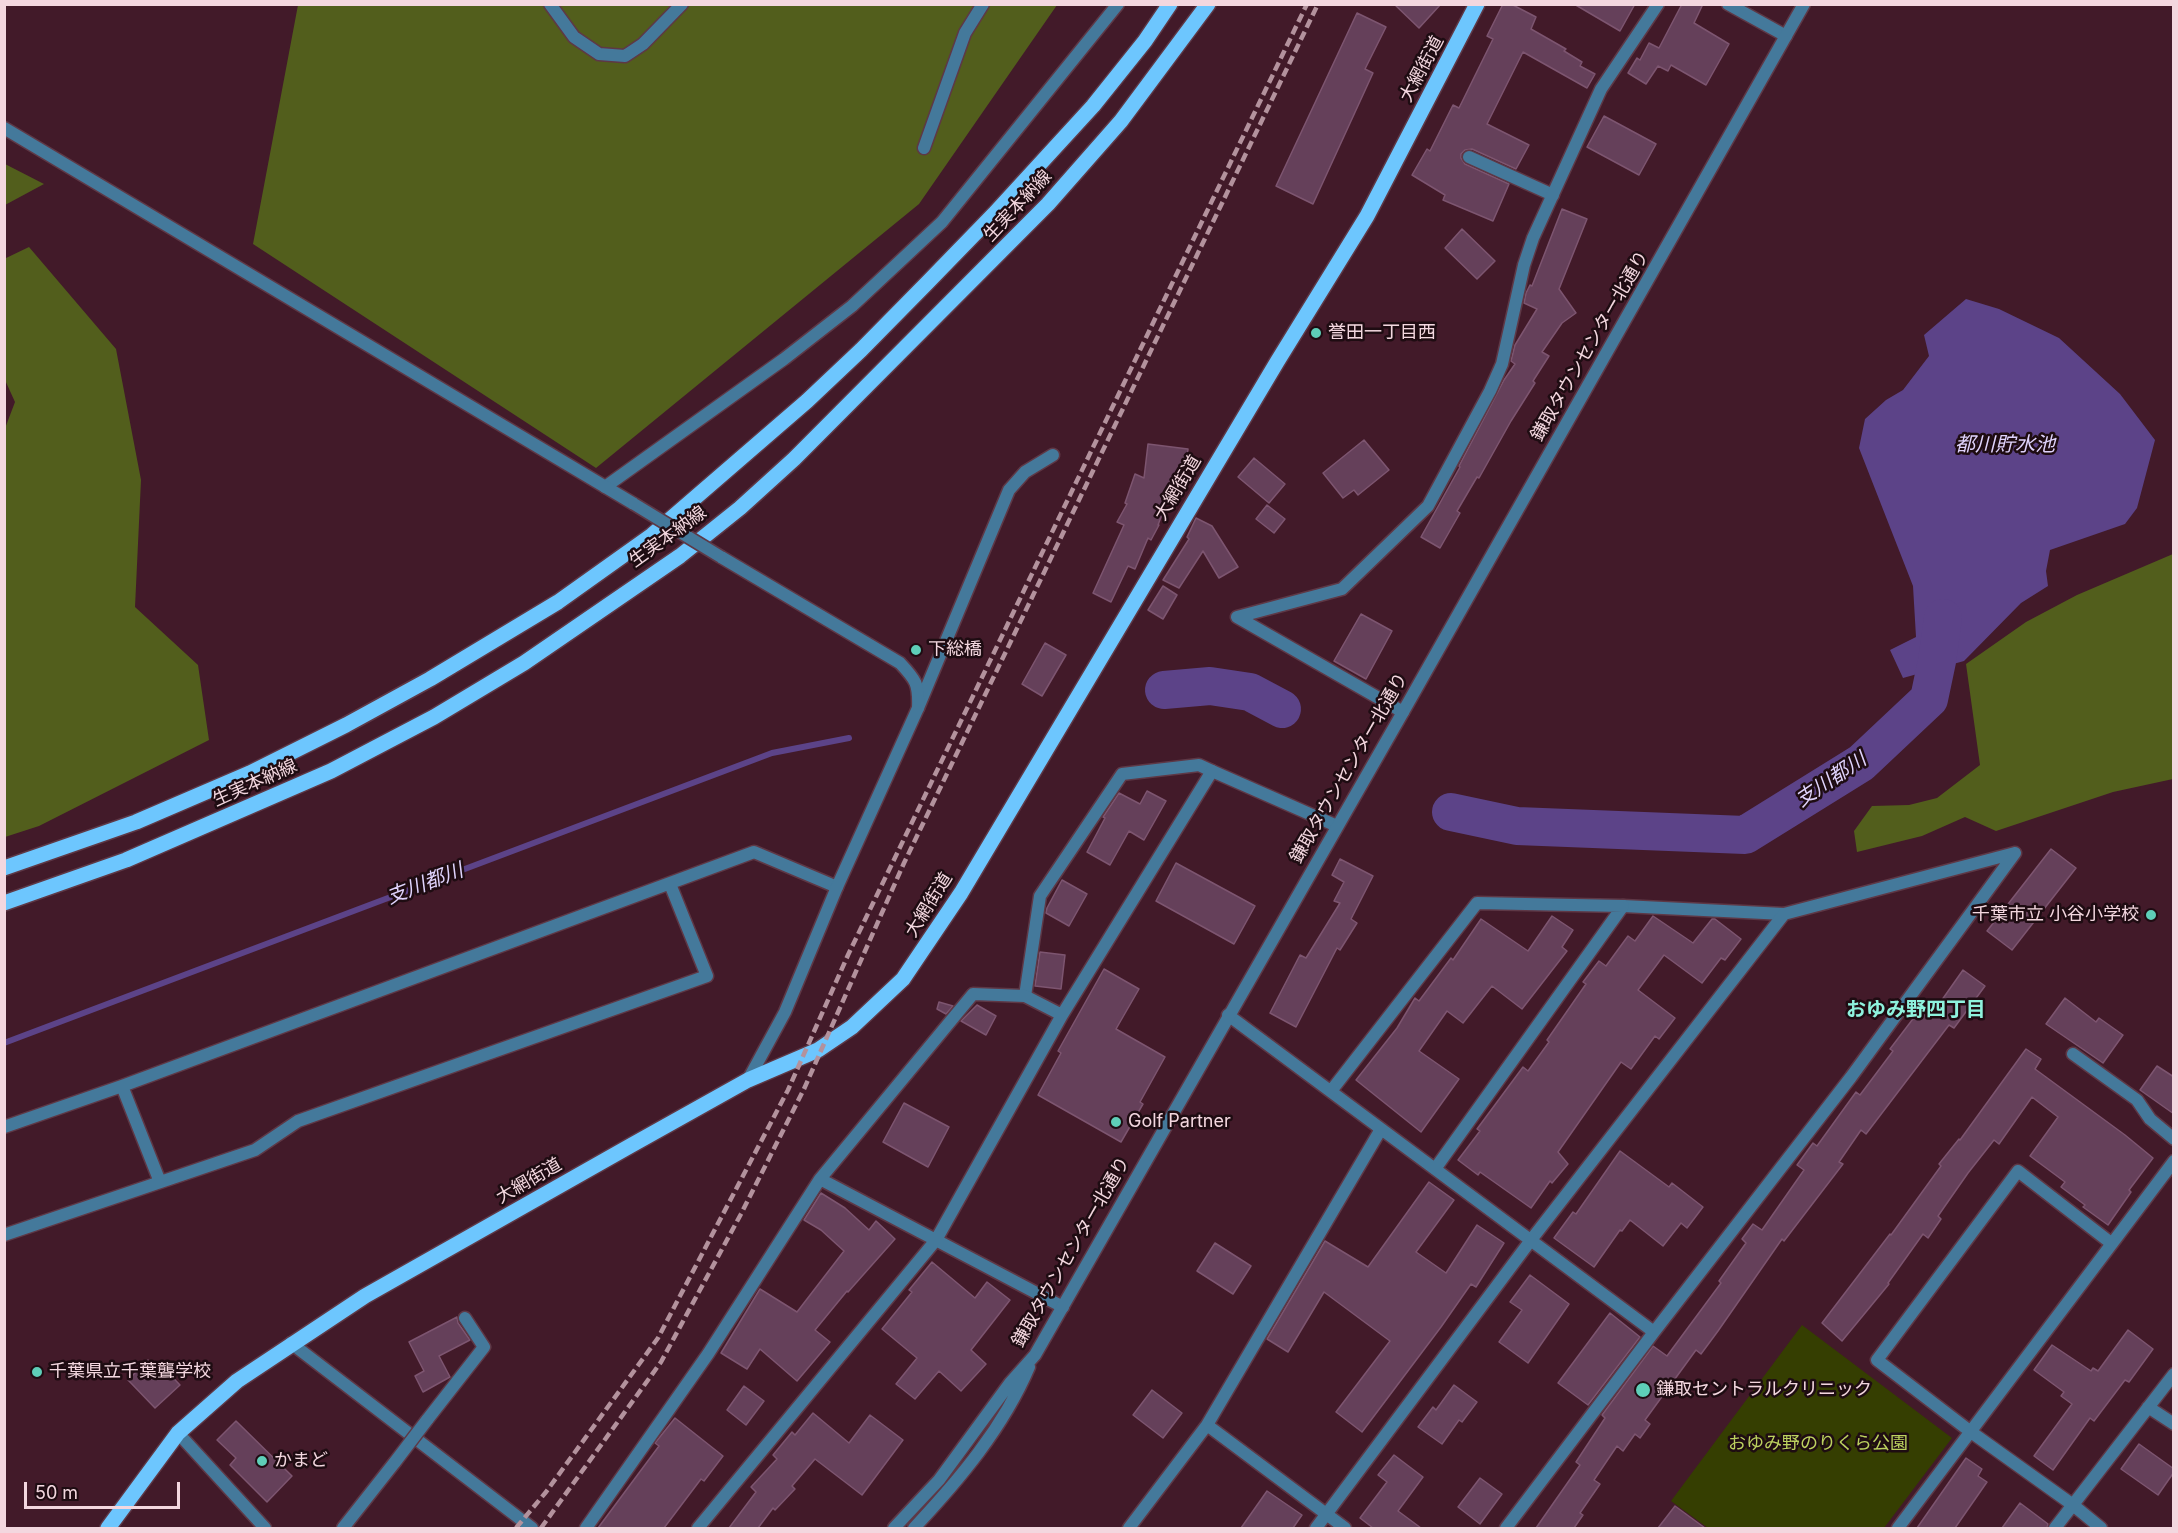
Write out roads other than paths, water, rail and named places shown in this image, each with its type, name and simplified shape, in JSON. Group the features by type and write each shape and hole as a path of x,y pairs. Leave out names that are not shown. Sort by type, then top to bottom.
{"main road":[{"name":"生実本納線","path":"4,868 146,817 250,773 345,725 430,679 558,602 652,535 807,401 927,283 994,214 1093,105 1145,41 1170,4"},
{"name":"生実本納線","path":"4,903 126,860 362,755 434,717 524,663 680,556 740,508 794,459 1048,204 1121,121 1208,4"},
{"name":"大網街道","path":"108,1528 178,1433 237,1380 291,1343 375,1291 748,1080 818,1050 852,1027 903,979 929,943 1271,370 1366,216 1477,4"}],"street":[{"path":"550,4 574,37 599,54 625,56 643,44 682,4"},
{"path":"924,148 965,33 983,4"},
{"path":"605,487 784,359 835,319 942,222 1118,4"},
{"path":"1403,712 1237,617 1342,589 1428,506 1490,391 1502,364 1524,265 1533,237 1601,89 1658,4"},
{"path":"1728,4 1786,36"},
{"name":"鎌取タウンセンター北通り","path":"894,1528 939,1480 1010,1383 1035,1355 1804,4"},
{"path":"4,128 900,663 915,679 919,690 918,708"},
{"path":"1469,158 1553,195"},
{"path":"748,1080 785,1012 837,887 918,708 1009,490 1025,472 1053,456"},
{"path":"1025,996 1040,896 1122,774 1199,765 1337,826"},
{"path":"698,1528 936,1240 1062,1015 1212,771"},
{"path":"4,1127 122,1086 754,852 837,887"},
{"path":"1330,1092 1477,903 1623,906 1784,914 2015,853 1851,1077 1506,1528"},
{"path":"4,1235 255,1150 298,1121 706,976 670,884"},
{"path":"1435,1169 1623,906"},
{"path":"1316,1528 1531,1240 1784,914"},
{"path":"586,1528 708,1354 820,1179 973,994 1025,996 1062,1015"},
{"path":"1228,1015 1654,1332"},
{"path":"2073,1054 2137,1100 2150,1119 2174,1139"},
{"path":"122,1086 160,1182"},
{"path":"1129,1528 1207,1425 1381,1129"},
{"path":"1898,1528 2174,1161"},
{"path":"2101,1528 1877,1360 2018,1171 2111,1243"},
{"path":"820,1179 1063,1306"},
{"path":"343,1528 484,1347 465,1318"},
{"path":"291,1343 532,1528"},
{"path":"914,1528 950,1488 986,1442 1019,1391 1035,1355"},
{"path":"2055,1528 2174,1374"},
{"path":"2148,1407 2174,1424"},
{"path":"1207,1425 1345,1528"},
{"path":"178,1433 266,1528"}],"water":[{"name":"都川貯水池","path":"1966,299 1999,309 2059,338 2120,394 2155,440 2137,508 2125,524 2050,550 2046,571 2048,586 2021,603 1964,661 1903,678 1890,650 1916,637 1913,586 1859,448 1865,419 1886,400 1903,390 1929,356 1924,335"}],"waterway":[{"name":"支川都川","path":"1451,812 1517,826 1745,835 1861,763 1929,699 1943,618"},
{"name":"支川都川","path":"1164,690 1210,686 1250,692 1282,709"},
{"name":"支川都川","path":"4,1043 772,753 849,738"}],"railway":[{"path":"516,1528 546,1492 658,1338 788,1090 848,955 1307,4"},
{"path":"541,1528 661,1362 741,1214 804,1089 904,863 1318,4"}],"place":[{"name":"誉田一丁目西","path":"1316,333"},
{"name":"下総橋","path":"916,650"},
{"name":"千葉市立 小谷小学校","path":"2151,915"},
{"name":"Golf Partner","path":"1116,1122"},
{"name":"千葉県立千葉聾学校","path":"37,1372"},
{"name":"鎌取セントラルクリニック","path":"1643,1390"},
{"name":"かまど","path":"262,1461"}],"district":[{"name":"おゆみ野四丁目","path":"1916,1010"}],"park label":[{"name":"おゆみ野のりくら公園","path":"1818,1444"}]}
